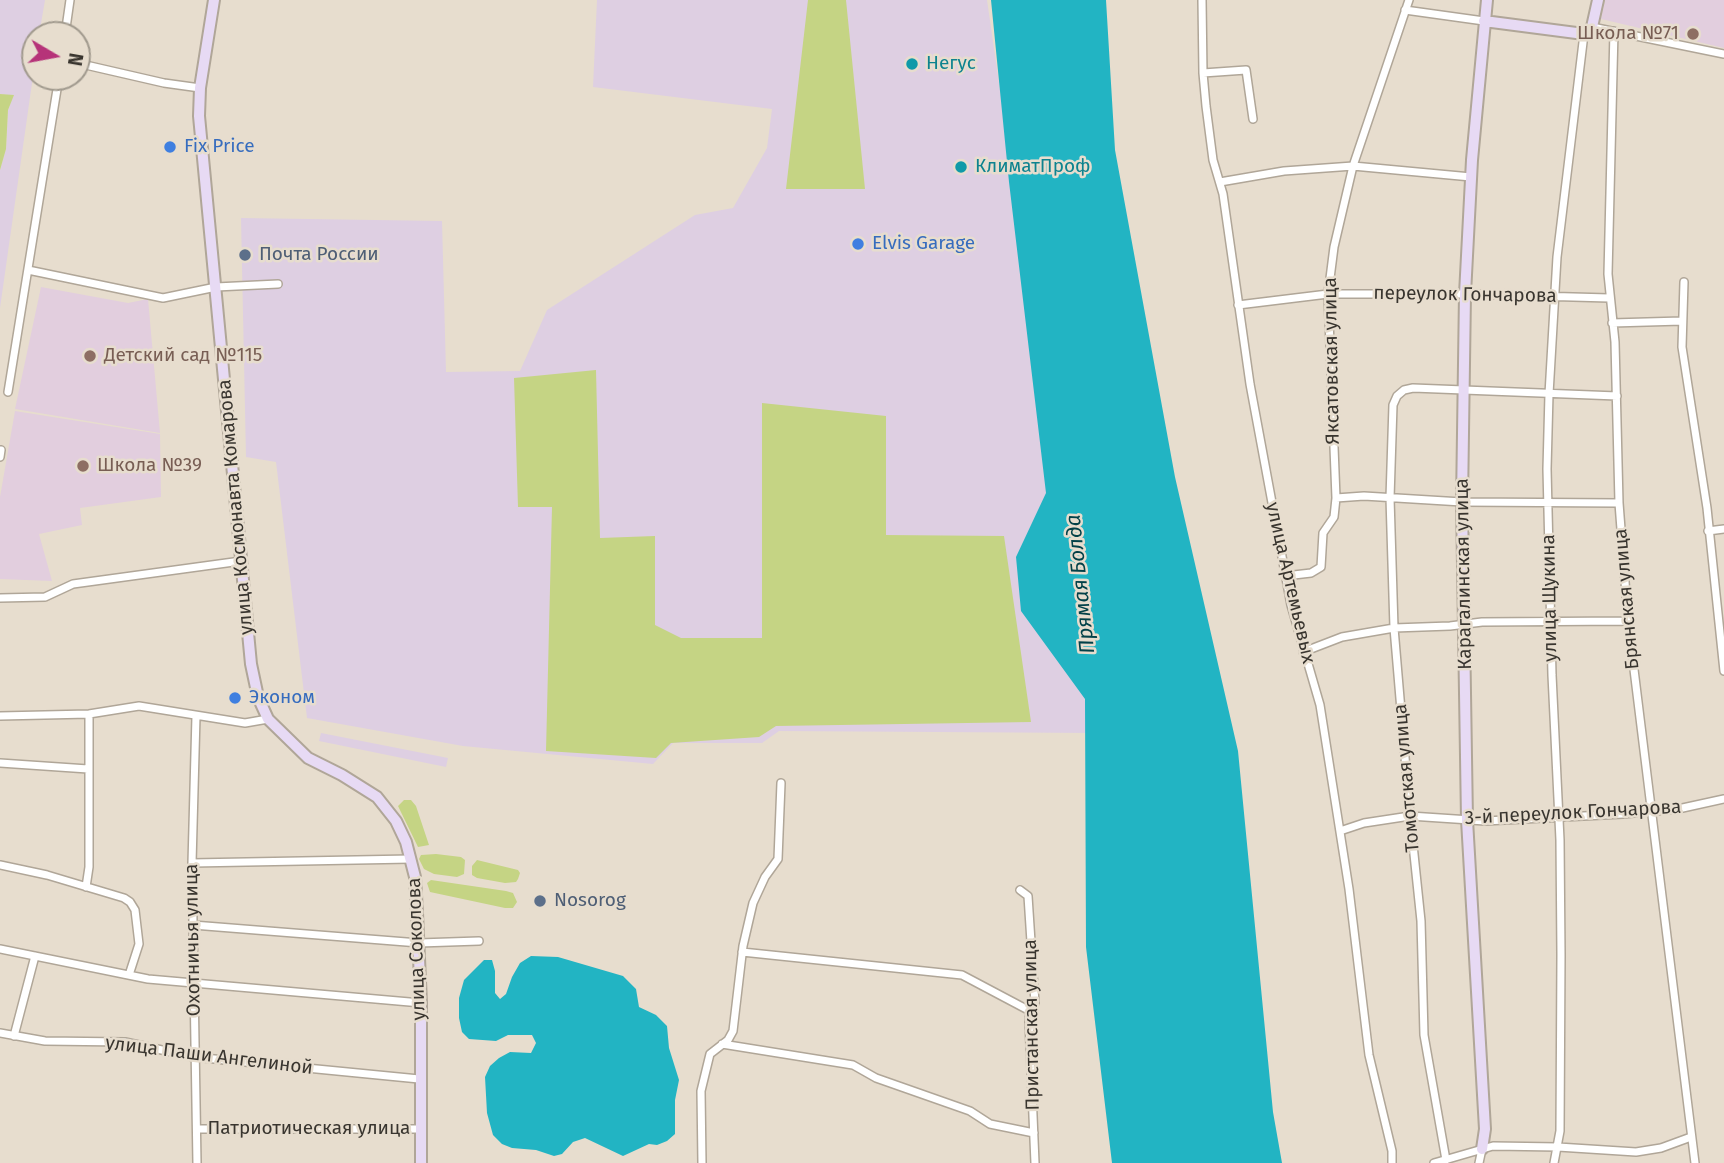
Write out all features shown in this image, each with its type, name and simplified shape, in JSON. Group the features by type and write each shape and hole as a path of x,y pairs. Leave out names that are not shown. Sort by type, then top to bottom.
{"street":[{"path":"67,21 71,0"},
{"name":"улица Космонавта Комарова","path":"214,0 200,88 200,117 251,664 258,696 268,719"},
{"name":"улица Артемьевых","path":"1202,0 1203,73 1213,160 1220,182 1250,384 1285,576 1303,652 1320,705 1349,889 1369,1055 1392,1151 1392,1163"},
{"name":"Яксатовская улица","path":"1285,576 1311,573 1321,566 1323,533 1334,517 1336,498 1328,294 1334,247 1353,166 1409,0"},
{"name":"Карагалинская улица","path":"1482,1149 1485,1129 1467,820 1462,502 1465,294 1471,177 1487,0"},
{"name":"улица Щукина","path":"1554,1163 1558,1147 1560,969 1548,504 1549,394 1567,164 1588,30 1598,0"},
{"path":"1405,10 1484,21 1614,32 1724,54"},
{"name":"Брянская улица","path":"1614,32 1608,274 1615,342 1619,503 1628,621 1695,1163"},
{"path":"91,66 164,83 200,88"},
{"path":"1203,73 1245,70 1253,119"},
{"path":"8,392 57,91"},
{"path":"1220,182 1284,171 1353,166 1471,177"},
{"path":"28,270 163,298 216,287 278,284"},
{"path":"1684,282 1682,347 1703,484 1724,671"},
{"name":"переулок Гончарова","path":"1238,305 1328,294 1609,298"},
{"path":"1612,323 1682,321"},
{"name":"Томотская улица","path":"1446,1160 1424,1035 1421,921 1394,628 1390,498 1391,416 1397,396 1404,390 1464,390"},
{"path":"1464,390 1617,396"},
{"path":"1336,498 1364,496 1462,502 1619,503"},
{"path":"1708,531 1724,529"},
{"path":"0,598 45,597 73,584 242,561"},
{"path":"1303,652 1342,637 1394,628 1551,620 1628,621"},
{"path":"0,716 89,714 139,706 245,723 268,719"},
{"path":"86,887 89,867 89,714"},
{"name":"Охотничья улица","path":"196,716 192,925 197,1163"},
{"name":"улица Соколова","path":"268,719 308,758 365,789 386,807 396,821 411,859 419,943 421,1003 421,1163"},
{"path":"0,763 88,769"},
{"path":"702,1163 701,1091 710,1054 733,1031 742,952 753,903 765,877 778,859 781,783"},
{"name":"3-й переулок Гончарова","path":"1340,831 1364,823 1410,816 1467,820 1652,812 1724,799"},
{"path":"192,863 411,859"},
{"path":"0,865 86,887 130,902 135,910 139,944 130,975"},
{"name":"Пристанская улица","path":"1020,890 1028,896 1035,1003 1030,1011 1035,1163"},
{"path":"192,925 419,943 479,942"},
{"path":"0,949 130,975 421,1003"},
{"path":"742,952 962,975 1030,1011"},
{"path":"14,1036 36,956"},
{"name":"улица Паши Ангелиной","path":"0,1032 45,1041 125,1042 194,1058 419,1079"},
{"path":"722,1044 853,1065 876,1078 970,1111 990,1124 1034,1133"},
{"name":"Патриотическая улица","path":"197,1129 420,1129"},
{"path":"1434,1163 1482,1149 1521,1145 1636,1152 1661,1148 1692,1137"},
{"path":"1479,1163 1482,1149"}],"shaded area":[{"path":"0,0 45,0 41,21 21,21 21,91 31,91 0,308 0,170 6,149 8,110 13,96 0,94"},
{"path":"597,0 987,0 1093,733 779,731 762,743 673,743 653,764 463,746 307,718 276,462 246,457 241,218 442,221 446,372 520,371 547,310 695,215 733,208 767,148 772,109 593,87"},
{"name":"Школа №71","path":"1605,0 1724,0 1724,48 1601,19"},
{"name":"Детский сад №115","path":"41,287 128,303 148,299 160,433 15,409"},
{"name":"Школа №39","path":"15,411 160,434 161,497 80,508 82,525 39,534 52,581 0,579 0,497"},
{"path":"321,733 448,758 446,767 319,741"}],"green space":[{"path":"808,0 846,0 865,189 786,189"},
{"path":"0,94 14,95 8,110 6,149 0,170"},
{"path":"596,370 600,538 655,536 655,625 681,638 762,638 762,403 886,416 886,535 1004,536 1031,722 776,726 759,737 671,743 656,758 546,751 552,507 518,507 514,378"},
{"path":"404,800 411,800 416,806 429,845 418,847 398,806"},
{"path":"421,855 461,857 465,860 464,874 457,877 434,874 424,869 419,859"},
{"path":"477,860 518,870 518,879 516,882 505,883 477,878 472,875 472,866"},
{"path":"431,880 506,891 513,893 517,902 513,908 505,908 430,892 427,883"}],"water":[{"name":"Прямая Болда","path":"991,0 1106,0 1115,150 1175,477 1238,751 1273,1112 1282,1163 1112,1163 1086,947 1085,699 1021,611 1016,557 1046,493 1009,182"},
{"path":"531,956 558,957 623,976 636,989 639,1007 656,1015 667,1026 669,1048 679,1080 675,1100 675,1134 667,1141 657,1145 649,1144 623,1156 585,1138 573,1142 562,1154 554,1156 536,1150 512,1148 502,1144 493,1135 487,1113 485,1077 490,1066 510,1052 531,1053 536,1043 532,1035 508,1035 496,1041 469,1039 462,1032 459,998 464,980 484,960 492,960 495,993 500,999 506,994 520,963"}],"place":[{"name":"Школа №71","path":"1693,34"},
{"name":"Негус","path":"912,64"},
{"name":"Fix Price","path":"170,147"},
{"name":"КлиматПроф","path":"961,167"},
{"name":"Elvis Garage","path":"858,244"},
{"name":"Почта России","path":"245,255"},
{"name":"Детский сад №115","path":"90,356"},
{"name":"Школа №39","path":"83,466"},
{"name":"Эконом","path":"235,698"},
{"name":"Nosorog","path":"540,901"}]}
